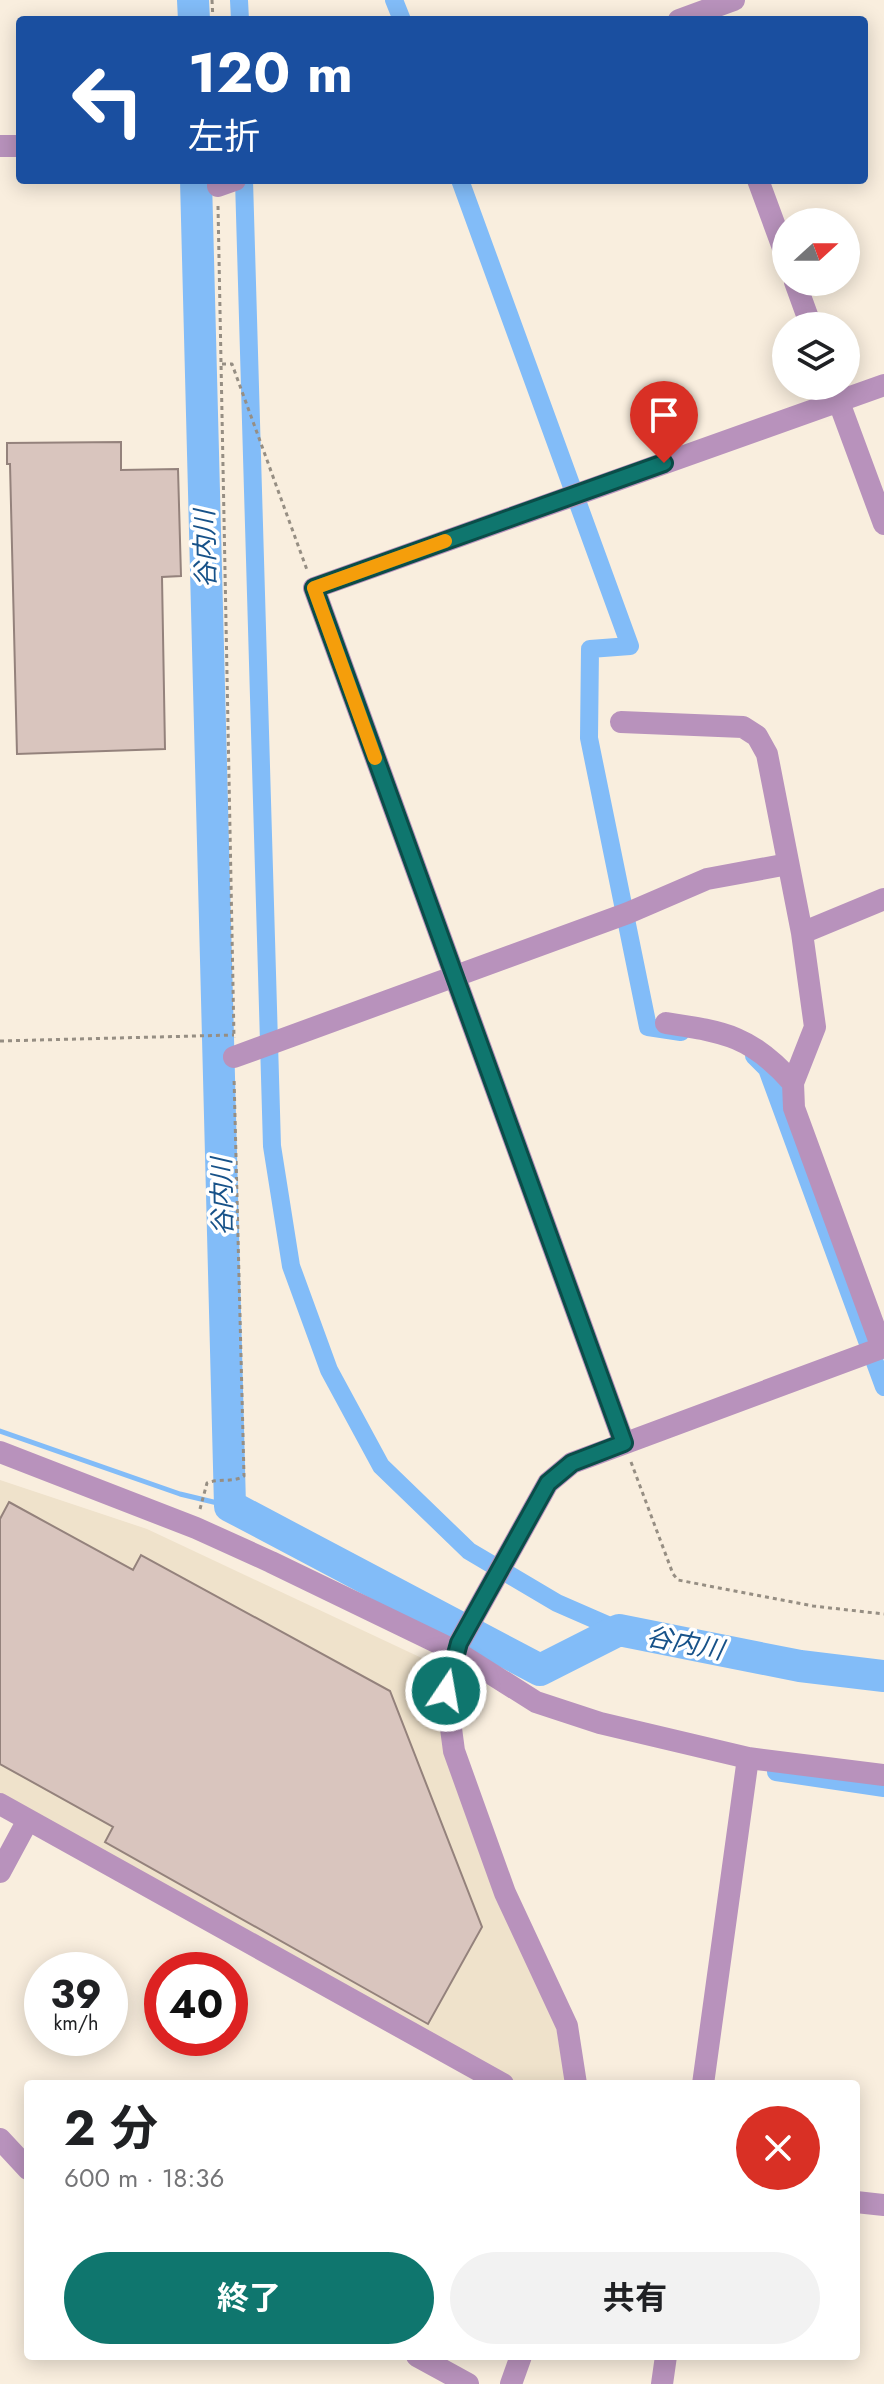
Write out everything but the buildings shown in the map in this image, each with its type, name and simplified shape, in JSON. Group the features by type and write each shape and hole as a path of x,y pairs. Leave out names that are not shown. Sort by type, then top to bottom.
{"street":[{"path":"697,16 734,0"},
{"path":"759,184 772,218"},
{"path":"860,390 884,385"},
{"path":"624,1443 314,588 820,400"},
{"path":"838,400 884,524"},
{"path":"575,2080 567,2026 505,1893 454,1751 446,1691 457,1647 548,1483 572,1463 883,1348 794,1108 793,1083 815,1027 802,933 767,754 757,736 743,727 621,722"},
{"path":"232,1042 454,978 628,913 707,879 788,864"},
{"path":"802,933 884,899"},
{"path":"666,1023 709,1029 743,1041 764,1053 793,1083"},
{"path":"0,1452 196,1528 457,1647 536,1702 600,1723 748,1758 884,1775"},
{"path":"704,2080 748,1758"},
{"path":"0,1804 496,2080"},
{"path":"0,1872 28,1820"},
{"path":"0,2139 24,2165"},
{"path":"860,2202 884,2205"},
{"path":"424,2360 468,2384"},
{"path":"511,2384 520,2360"},
{"path":"662,2384 665,2360"}],"path":[{"path":"198,1519 207,1483 213,1480 238,1480 244,1476 232,1042 221,364 223,184"},
{"path":"221,364 232,364 314,588"},
{"path":"0,1041 208,1035 232,1042"},
{"path":"624,1443 673,1574 678,1580 813,1606 884,1614"}],"shaded area":[{"path":"0,1480 147,1529 426,1660 468,1821 555,2021 565,2080 513,2080 0,1798"}],"waterway":[{"name":"谷内川","path":"193,0 194,16"},
{"path":"239,0 240,16"},
{"path":"394,0 400,16"},
{"name":"谷内川","path":"196,184 230,1506 540,1670 619,1630 800,1666 884,1676"},
{"path":"244,184 272,1146 291,1266 329,1370 381,1466 469,1551 557,1603 619,1630"},
{"path":"461,184 630,646 590,649 589,738 648,1027 681,1032"},
{"path":"754,1056 767,1069 884,1387"},
{"path":"0,1431 180,1494 230,1506"},
{"path":"776,1772 884,1788"}],"slow traffic":[{"path":"375,758 314,588 445,541"}],"route":[{"path":"446,1691 455,1651 548,1483 572,1463 624,1443 314,588 664,463"}]}
